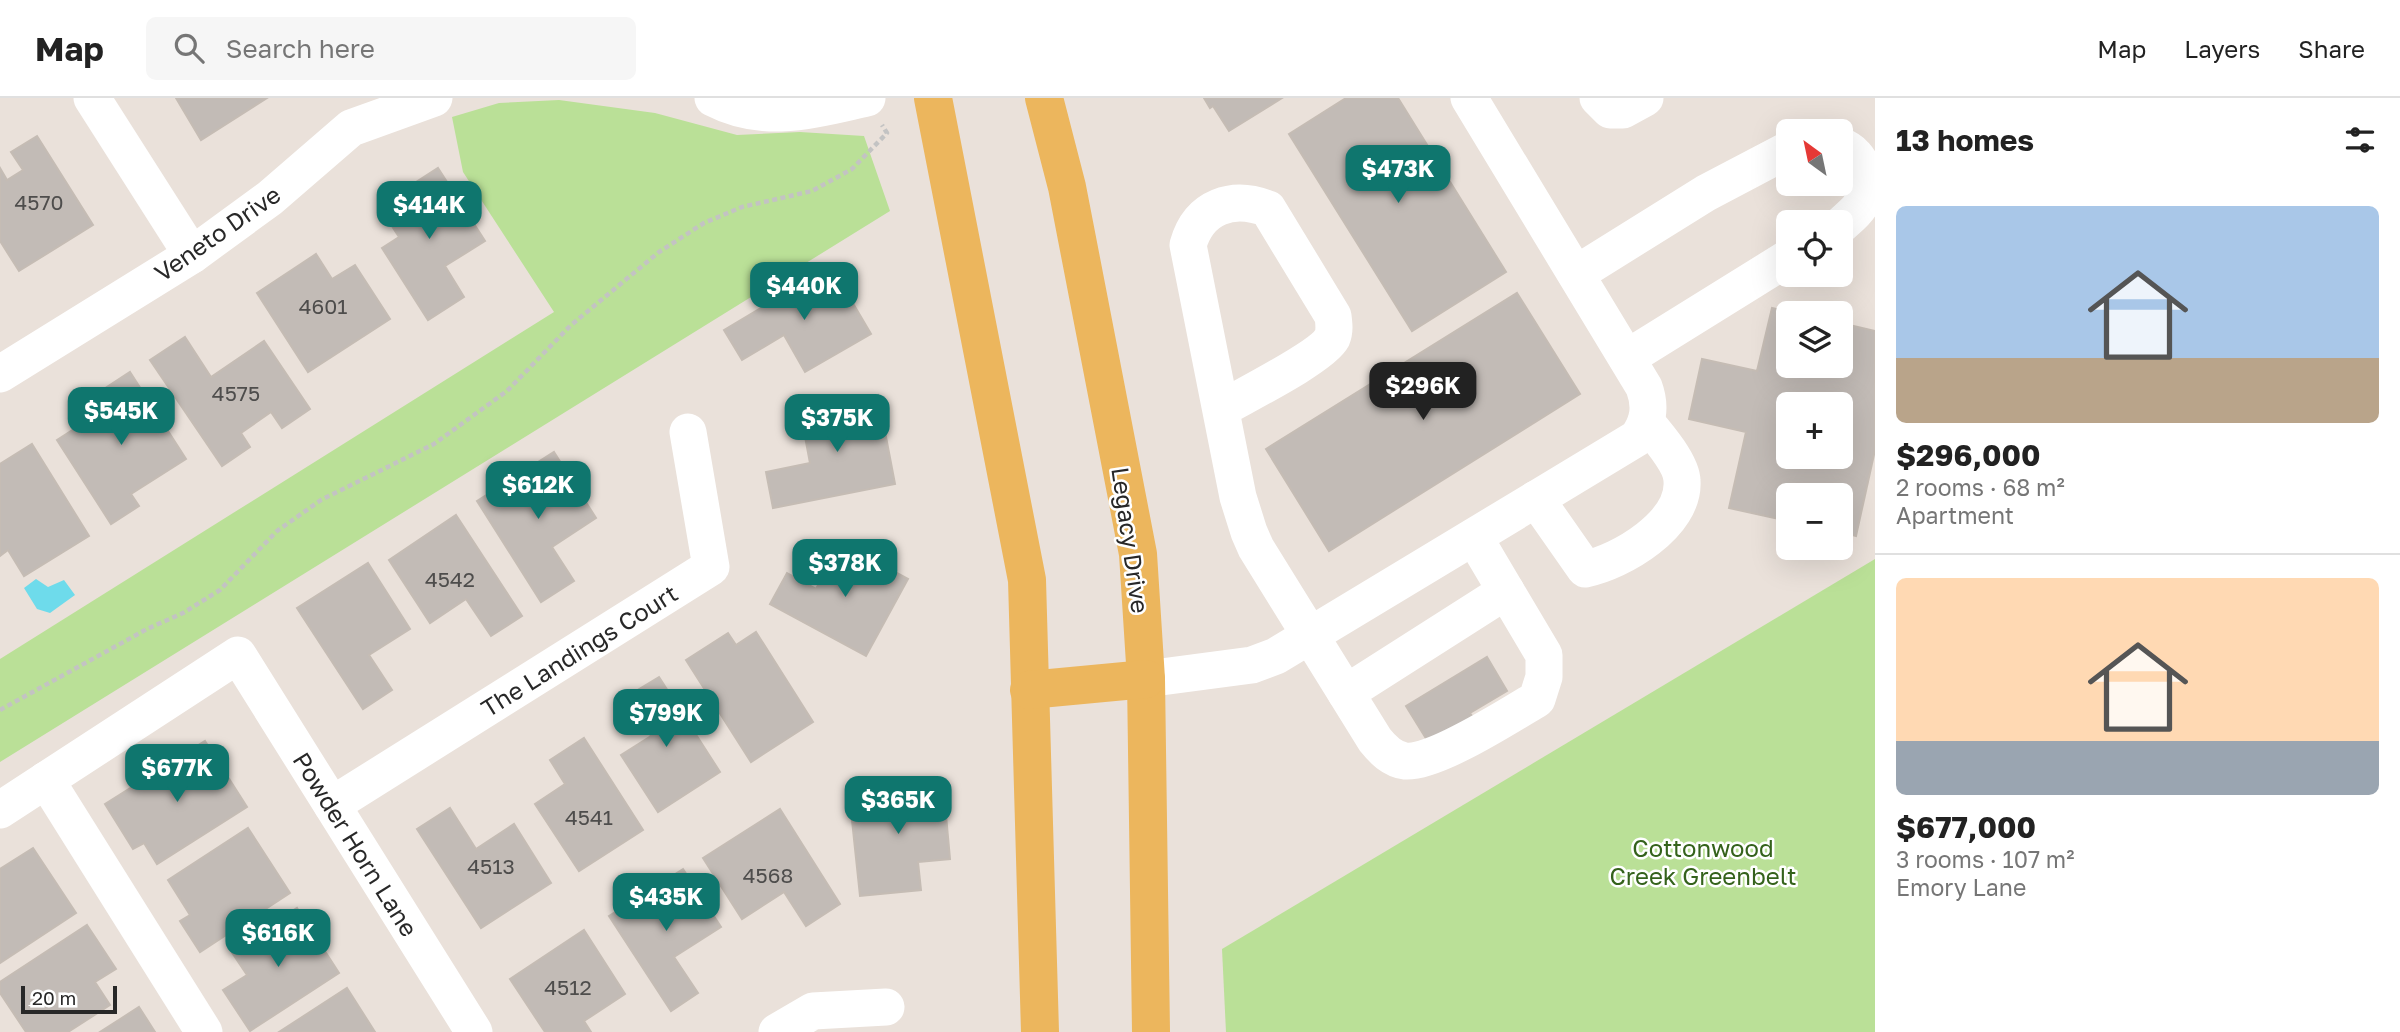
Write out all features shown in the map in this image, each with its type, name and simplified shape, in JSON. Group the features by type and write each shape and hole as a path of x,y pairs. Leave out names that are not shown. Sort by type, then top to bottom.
{"main road":[{"path":"933,98 1027,580 1040,1032"},
{"name":"Legacy Drive","path":"1044,98 1067,187 1138,554 1146,679 1151,1032"},
{"path":"1029,690 1146,679"}],"street":[{"path":"92,98 192,255"},
{"name":"Veneto Drive","path":"0,374 192,255 270,198 351,128 434,98"},
{"path":"713,98 736,110 778,114 872,105"},
{"path":"1146,679 1252,665 1276,656 1637,438 1646,422 1649,399 1627,358 1469,98"},
{"path":"1598,98 1610,110 1623,110 1645,98"},
{"path":"1853,152 1862,163 1866,183 1861,205 1853,213"},
{"path":"1576,274 1706,193 1776,156"},
{"path":"1221,409 1317,353 1331,339 1335,327 1333,316 1268,209 1250,202 1232,201 1203,217 1192,231 1188,245 1238,497 1249,532 1375,740 1388,755 1406,761 1433,756 1537,699 1544,677 1544,655 1474,537"},
{"path":"1627,358 1776,265"},
{"path":"1536,499 1585,569 1610,564 1639,546 1679,506 1683,479 1663,442 1646,422"},
{"name":"The Landings Court","path":"332,805 711,566 688,432"},
{"path":"1346,692 1506,591"},
{"name":"Powder Horn Lane","path":"46,780 238,655 474,1032"},
{"path":"0,810 46,780 204,1032"},
{"path":"777,1032 813,1011 886,1007"}],"path":[{"path":"0,710 122,642 183,613 220,590 277,531 321,500 434,444 507,391 570,326 659,253 704,223 742,206 811,191 852,169 887,133 872,105"}],"green space":[{"path":"559,100 655,113 737,135 800,132 864,136 890,211 0,762 0,659 554,312 463,172 452,117 499,103"},
{"name":"Cottonwood Creek Greenbelt","path":"1875,559 1875,1032 1226,1032 1222,949"}],"water":[{"path":"36,579 48,587 64,580 75,595 50,613 37,609 24,588"}],"building":[{"path":"176,98 267,98 201,140"},
{"path":"1204,98 1282,98 1229,131 1213,106 1210,108"},
{"path":"1346,98 1398,98 1506,272 1412,331 1289,134"},
{"path":"37,136 93,225 19,271 0,241 0,168 7,180 23,170 11,152"},
{"path":"438,168 485,241 445,266 464,297 428,320 382,248 399,237 379,206"},
{"path":"316,254 332,279 355,265 390,319 308,372 257,293"},
{"path":"831,266 871,334 805,372 784,335 742,360 724,330"},
{"path":"1517,293 1580,394 1329,551 1266,449"},
{"path":"1772,308 1776,309 1776,378 1853,378 1853,326 1875,331 1875,450 1856,536 1853,535 1853,483 1776,483 1776,518 1729,508 1746,432 1689,419 1702,359 1757,371"},
{"path":"185,337 211,377 264,341 310,409 282,428 271,412 241,433 250,447 222,466 150,360"},
{"path":"130,372 186,459 131,494 139,506 111,524 57,440 94,416 84,402"},
{"path":"878,395 895,484 773,508 766,472 810,463 800,410"},
{"path":"32,444 89,536 24,576 8,550 0,556 0,464"},
{"path":"554,452 596,518 552,547 574,581 541,602 477,501"},
{"path":"456,515 522,616 491,636 466,599 430,623 389,560"},
{"path":"841,543 908,579 866,656 770,604 787,573 816,589"},
{"path":"368,563 410,629 369,655 392,690 363,709 297,608"},
{"path":"756,632 813,722 751,762 686,660 728,633 736,645"},
{"path":"1487,657 1507,691 1470,713 1474,719 1430,745 1406,706"},
{"path":"659,677 720,772 658,812 621,755 651,736 626,697"},
{"path":"584,738 643,830 579,871 535,804 565,784 550,760"},
{"path":"205,741 247,807 157,864 144,843 133,849 105,804"},
{"path":"943,782 950,859 918,862 921,890 860,896 849,792"},
{"path":"450,808 476,849 514,824 551,883 481,928 417,829"},
{"path":"780,809 840,904 806,926 784,892 742,919 703,858"},
{"path":"248,828 290,893 200,952 180,921 190,915 168,880"},
{"path":"33,848 76,913 0,963 0,869"},
{"path":"683,869 721,927 674,957 698,993 671,1011 609,916"},
{"path":"297,908 339,973 250,1031 223,990 247,975 231,951"},
{"path":"87,925 116,969 95,982 110,1005 68,1032 26,1032 0,993 0,982"},
{"path":"584,930 625,994 584,1021 591,1032 545,1032 510,979"},
{"path":"347,988 375,1032 279,1032"},
{"path":"139,1007 155,1032 100,1032"}]}
